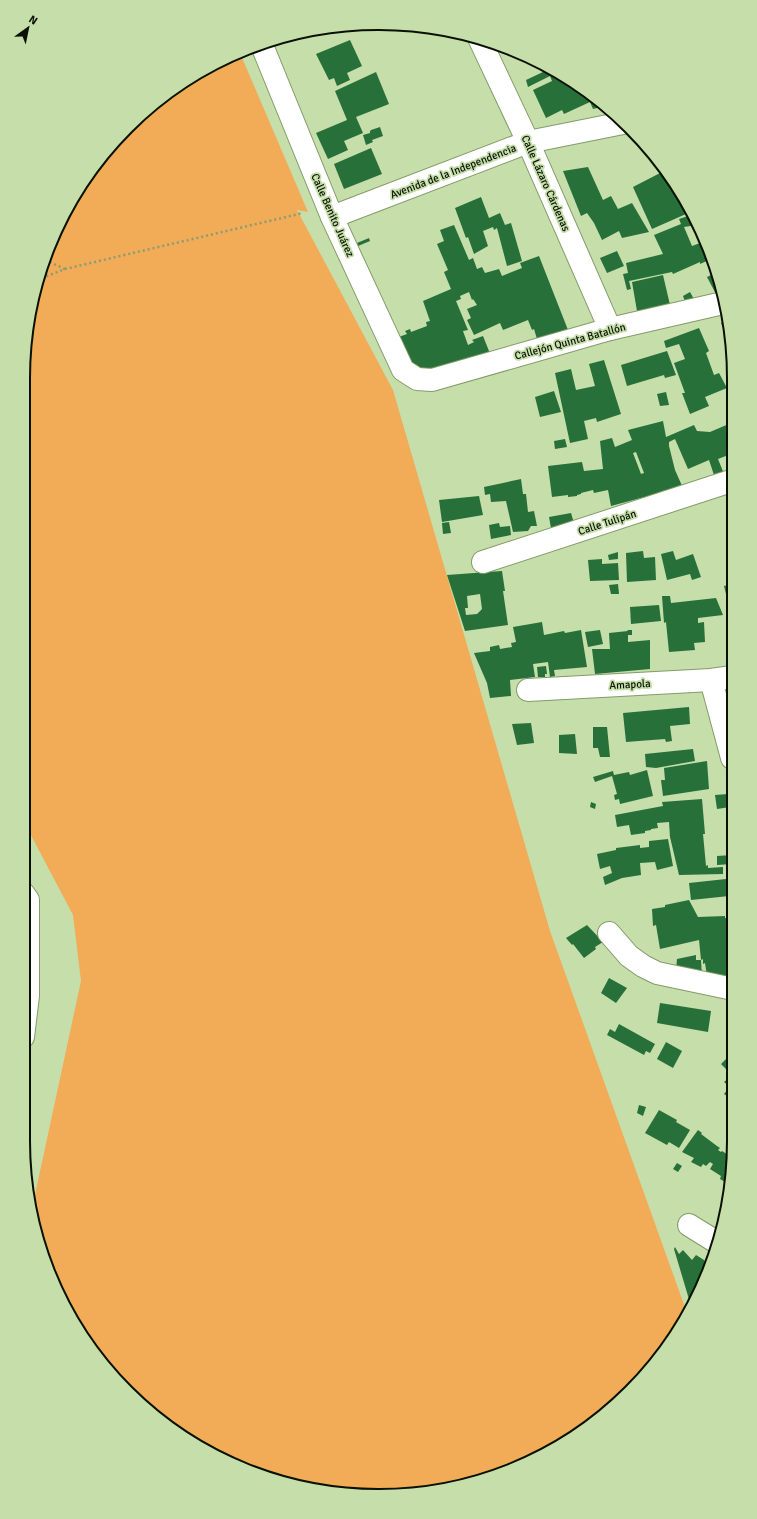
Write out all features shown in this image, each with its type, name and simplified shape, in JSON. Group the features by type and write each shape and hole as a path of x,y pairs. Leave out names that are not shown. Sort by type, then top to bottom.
{"street":[{"name":"Calle Lázaro Cárdenas","path":"483,46 528,142 610,329"},
{"name":"Calle Benito Juárez","path":"263,49 332,217 404,370 417,379"},
{"name":"Avenida de la Independencia","path":"332,217 528,142 616,123"},
{"name":"Callejón Quinta Batallón","path":"417,379 432,380 610,329 718,304"},
{"name":"Calle Tulipán","path":"483,562 727,482"},
{"name":"Amapola","path":"528,690 722,679"},
{"path":"722,679 727,718"},
{"path":"609,933 630,956 642,966 656,974 727,988"},
{"path":"689,1226 713,1240"}],"path":[{"path":"45,277 65,269 308,212"},
{"path":"50,262 65,269"}],"shaded area":[{"path":"242,58 308,212 297,210 393,390 550,931 685,1307 655,1353 641,1370 608,1403 591,1417 553,1442 533,1453 491,1471 424,1486 378,1489 356,1488 333,1486 288,1477 266,1471 224,1453 204,1442 166,1417 149,1403 116,1370 102,1353 77,1315 66,1295 48,1253 37,1208 35,1196 81,981 73,915 30,833 30,378 33,333 37,311 48,266 66,224 77,204 102,166 132,132 166,102 204,77"}],"building":[{"path":"350,40 362,66 347,73 350,80 337,86 334,78 329,80 316,54"},
{"path":"376,72 389,104 356,117 363,133 344,141 348,150 328,159 316,133 347,120 335,91"},
{"path":"543,72 553,77 572,89 598,108 593,109 590,102 564,114 562,110 546,118 533,90 552,81 550,76 528,87 526,80"},
{"path":"380,127 383,136 372,140 373,142 366,145 363,135"},
{"path":"371,148 382,174 344,189 334,164"},
{"path":"588,167 603,200 611,196 618,209 632,203 649,232 622,238 619,231 602,240 594,223 587,213 581,216 563,171"},
{"path":"660,173 686,214 652,229 633,187"},
{"path":"481,197 489,218 500,213 505,225 511,223 522,261 507,266 497,228 494,230 493,227 483,231 488,246 474,254 468,237 466,238 455,208"},
{"path":"687,216 692,226 684,227 692,246 699,243 707,261 700,264 700,262 673,274 672,272 629,281 631,289 627,290 623,274 628,273 626,263 663,254 654,235 681,224 679,219"},
{"path":"454,225 469,260 473,258 477,269 482,267 485,273 499,269 502,276 522,268 520,263 539,256 568,330 537,339 534,329 532,330 528,320 503,330 500,323 474,335 467,320 471,318 467,309 477,305 473,299 472,300 469,292 460,296 461,299 456,301 468,330 463,331 468,345 474,342 472,340 483,336 491,356 412,373 396,338 407,334 405,331 410,329 411,332 427,326 426,322 430,321 423,301 451,289 444,272 448,270 437,244 444,241 440,230"},
{"path":"369,238 370,241 358,246 357,243"},
{"path":"617,251 624,266 607,273 600,258"},
{"path":"663,275 670,305 637,311 632,282"},
{"path":"711,275 717,295 707,277"},
{"path":"690,292 695,301 686,304 683,296"},
{"path":"699,328 709,351 706,353 714,375 719,373 727,388 705,397 709,406 690,414 682,393 685,393 674,363 685,359 679,344 666,348 664,341"},
{"path":"667,351 676,375 665,378 664,375 627,386 621,365"},
{"path":"604,360 621,414 597,422 596,418 584,421 588,439 570,443 555,373 571,369 576,390 595,386 589,364"},
{"path":"554,391 561,412 540,417 535,397"},
{"path":"666,392 669,405 660,406 657,394"},
{"path":"663,421 666,437 694,425 697,431 710,432 727,425 727,456 718,459 726,479 717,484 709,460 688,469 675,439 669,442 669,446 675,470 683,488 653,500 652,495 611,506 608,490 594,493 593,490 581,493 577,496 568,497 568,495 552,497 548,466 582,462 584,471 603,469 600,441 612,438 615,447 632,440 628,430","holes":["636,452 644,473 641,474 633,453"]},
{"path":"565,439 567,447 555,449 554,441"},
{"path":"521,479 523,494 526,494 528,512 534,511 537,526 531,526 528,531 513,532 506,501 491,502 490,494 485,495 484,487"},
{"path":"479,496 483,515 442,522 439,500"},
{"path":"571,513 574,523 551,528 549,517"},
{"path":"449,522 451,533 443,534 442,523"},
{"path":"499,523 500,527 510,526 511,535 491,539 489,525"},
{"path":"643,551 644,558 655,557 656,580 627,582 626,553"},
{"path":"673,551 676,560 693,554 701,577 692,580 690,574 667,580 661,554"},
{"path":"618,552 618,559 609,560 608,555"},
{"path":"602,559 602,564 618,563 619,580 590,581 588,560"},
{"path":"502,571 505,591 503,591 508,625 465,631 447,575","holes":["480,594 482,609 477,614 466,615 465,608 468,608 467,596"]},
{"path":"618,584 619,594 611,594 609,585"},
{"path":"727,585 727,598 724,586"},
{"path":"662,596 670,596 671,603 716,598 723,615 698,618 698,623 704,622 705,642 694,643 695,650 669,652 666,622 664,623"},
{"path":"659,605 661,621 631,624 630,607"},
{"path":"542,622 544,635 564,631 565,633 581,630 587,667 554,670 555,676 550,677 548,662 533,664 535,677 510,680 511,696 490,698 487,683 474,653 490,651 490,647 499,645 500,649 512,647 511,643 516,642 513,627"},
{"path":"600,630 603,644 588,647 585,632"},
{"path":"627,630 632,630 632,635 628,635 628,642 650,640 650,669 595,674 592,649 610,649 609,633 628,631"},
{"path":"546,666 547,674 545,674 545,677 538,677 537,667"},
{"path":"689,707 690,724 670,726 672,741 666,742 665,739 626,742 623,713"},
{"path":"531,723 534,743 517,745 512,724"},
{"path":"593,727 607,727 610,757 600,757 598,748 593,748"},
{"path":"575,734 577,754 559,753 559,735"},
{"path":"693,749 695,761 656,768 646,767 645,754"},
{"path":"707,761 709,789 663,796 661,780 665,780 664,768"},
{"path":"647,770 653,796 620,804 619,799 615,800 614,795 617,794 612,776 595,782 593,777 613,771 614,775 629,772 630,775"},
{"path":"727,794 727,807 717,809 715,795"},
{"path":"702,799 706,866 708,865 708,868 723,867 723,874 679,875 670,837 669,822 657,823 658,828 645,831 645,833 631,835 629,825 617,827 615,815 663,806 662,802"},
{"path":"591,802 596,804 595,809 590,807"},
{"path":"668,839 673,866 657,870 655,862 640,863 641,875 622,878 605,885 603,877 612,873 610,866 600,869 597,854 616,850 616,848 640,845 640,848 649,847 649,841"},
{"path":"727,855 727,864 717,865 717,856"},
{"path":"726,879 727,896 691,900 689,883"},
{"path":"689,900 698,917 725,916 725,918 727,918 727,978 707,976 705,963 703,964 703,959 701,960 699,940 660,949 656,925 653,926 652,909 665,907 665,905"},
{"path":"587,925 603,942 595,947 596,949 584,958 566,938"},
{"path":"696,955 696,960 701,960 702,976 676,970 677,959"},
{"path":"609,978 627,988 616,1003 601,993"},
{"path":"660,1003 711,1011 708,1032 657,1023"},
{"path":"619,1024 655,1044 650,1053 646,1051 644,1055 607,1035 610,1029 615,1032"},
{"path":"666,1042 682,1051 673,1068 657,1059"},
{"path":"727,1058 727,1070 721,1064"},
{"path":"639,1105 646,1107 643,1116 637,1113"},
{"path":"659,1110 677,1120 676,1122 690,1130 679,1148 669,1142 667,1145 645,1133"},
{"path":"698,1130 720,1148 718,1150 726,1154 724,1182 720,1179 721,1176 710,1169 713,1164 710,1162 706,1166 703,1164 701,1167 691,1162 694,1158 682,1152"},
{"path":"677,1163 682,1166 678,1172 673,1169"},
{"path":"675,1247 679,1254 683,1250 692,1260 696,1255 705,1262 689,1299 674,1249"}]}
